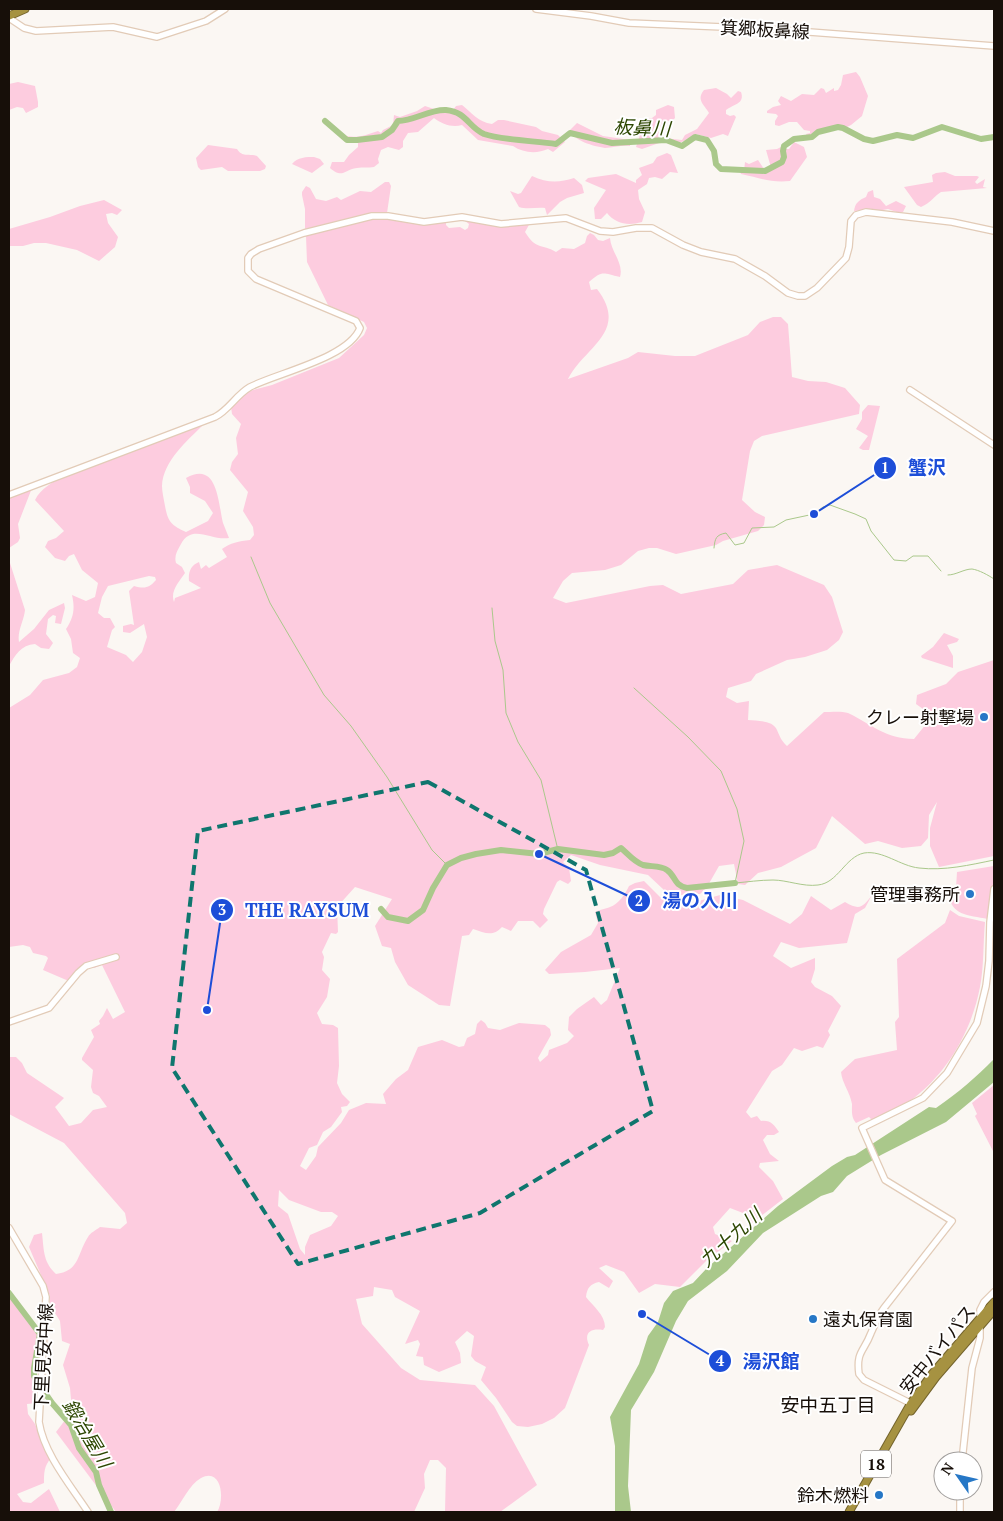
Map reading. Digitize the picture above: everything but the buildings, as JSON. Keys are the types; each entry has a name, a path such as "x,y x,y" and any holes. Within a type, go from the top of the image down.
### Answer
{"highway":[{"path":"9,17 24,9"},
{"name":"安中バイパス","path":"914,1404 932,1374 994,1302"},
{"name":"安中バイパス","path":"848,1512 905,1416 994,1310"}],"street":[{"path":"9,17 24,28 36,31 112,27 158,37 206,21 225,9"},
{"name":"箕郷板鼻線","path":"536,9 592,16 628,23 770,29 994,46"},
{"path":"9,496 214,417 224,411 248,388 328,356 352,338 360,328 356,321 256,279 248,271 248,258 254,251 304,233 372,216 388,216 424,222 462,217 501,224 566,218 600,231 613,232 636,228 652,228 683,245 701,252 735,259 765,276 788,293 805,296 817,288 846,258 851,221 856,215 866,212 952,222 994,231"},
{"path":"910,390 994,445"},
{"path":"914,1404 864,1380 859,1374 858,1357 871,1334 875,1321 952,1221 888,1182 882,1174 862,1131 863,1126 923,1098 947,1072 973,1031 977,1023 986,986 994,889"},
{"path":"9,1022 50,1008 78,972 86,966 116,956"},
{"name":"下里見安中線","path":"9,1228 46,1292 47,1306 39,1422 45,1443 88,1512"},
{"path":"963,1451 972,1368 980,1338 980,1310 984,1302 994,1292"}],"highlighted area":[{"path":"428,782 586,870 653,1111 480,1213 298,1264 172,1068 198,831"}],"shaded area":[{"path":"856,72 868,96 862,116 847,127 833,126 817,130 807,136 806,134 810,133 810,131 804,130 797,122 789,122 779,126 775,125 778,116 767,113 773,107 781,105 778,101 781,96 791,101 802,94 814,95 821,88 826,93 834,88 834,91 838,90 843,75"},
{"path":"18,82 35,86 38,107 26,113 23,108 17,107 9,110 9,84"},
{"path":"716,88 731,98 738,91 741,92 742,96 738,103 726,110 726,114 736,117 728,136 723,134 711,138 696,134 681,142 663,141 664,138 682,140 685,135 697,129 709,113 702,102 702,93 704,90"},
{"path":"462,105 476,117 487,123 492,124 498,120 504,120 536,127 542,131 558,135 565,142 553,152 548,149 530,152 513,146 478,140 462,125 447,125 434,118 418,132 408,133 403,141 403,147 399,150 388,147 381,150 378,159 379,163 374,167 357,168 343,173 338,173 330,168 332,162 344,162 358,147 358,142 348,141 342,134 355,137 378,131 381,133 393,125 394,115 400,117 425,106 434,109 438,113 451,113 456,106"},
{"path":"668,105 674,107 675,118 672,121 664,122 660,127 659,143 642,149 636,147 640,135 652,132 651,126 645,122 645,118 652,118 656,115 656,110"},
{"path":"577,123 603,136 630,140 630,146 605,148 584,142 575,137 570,130"},
{"path":"794,142 804,147 807,157 790,181 771,181 741,174 740,171 744,171 745,162 749,164 758,160 766,172 770,171 766,150 781,147 789,149"},
{"path":"208,145 237,149 244,154 257,156 266,166 265,169 260,171 228,171 222,167 201,170 198,167 196,158"},
{"path":"667,153 671,155 678,173 670,172 662,179 649,178 647,184 638,190 639,199 645,212 642,222 632,224 618,222 607,213 601,219 595,219 594,208 606,190 585,181 588,178 616,174 636,183 636,180 642,175 639,168 653,163 657,157"},
{"path":"305,157 320,159 324,164 312,173 292,164"},
{"path":"945,172 955,176 977,176 979,177 975,182 977,184 985,179 983,187 987,188 941,192 921,207 917,205 904,187 933,182 932,175"},
{"path":"532,176 553,182 574,178 582,185 584,193 560,202 547,215 545,208 519,207 510,191 518,194 521,193"},
{"path":"385,182 389,182 391,186 387,213 376,213 305,229 305,209 302,192 306,186 310,188 316,199 326,201 337,197 341,200 360,191 371,192"},
{"path":"873,190 874,197 880,199 886,206 896,201 906,206 903,212 899,213 888,209 854,211 858,202 866,197 868,192"},
{"path":"104,200 122,210 117,215 112,213 106,214 108,223 118,237 115,247 99,261 77,250 46,243 9,246 9,229"},
{"path":"385,218 446,221 446,225 449,228 460,227 465,230 469,224 465,221 465,218 507,226 530,223 525,232 529,238 536,244 556,252 562,248 574,249 585,243 590,233 598,240 603,241 610,238 619,262 620,277 600,274 589,282 591,290 597,289 606,304 609,317 607,328 568,379 628,358 638,352 695,356 748,335 760,322 773,317 781,317 788,324 792,377 808,381 826,382 845,388 860,405 859,414 762,436 754,441 750,451 742,500 755,512 765,517 764,525 758,531 723,541 716,545 676,554 657,548 649,548 638,551 621,565 605,570 572,573 563,581 553,598 566,603 663,585 681,594 733,584 748,570 777,565 824,585 832,597 843,632 839,640 827,650 787,660 756,674 751,681 728,688 726,697 737,703 749,701 748,720 772,724 787,746 824,712 848,713 887,734 914,739 935,713 923,709 916,704 917,695 946,684 958,672 994,660 994,856 939,867 930,846 930,828 937,802 929,815 928,838 921,846 902,848 878,841 865,844 832,816 816,848 781,867 758,873 745,885 738,884 734,864 719,866 707,887 700,894 681,895 664,890 648,875 600,865 571,855 563,862 569,868 571,881 568,884 560,880 557,882 544,909 543,914 548,920 540,928 533,921 518,921 511,931 502,927 492,933 473,929 469,935 462,936 450,1006 439,1005 408,985 395,962 391,948 382,946 375,926 392,899 355,887 337,907 338,932 336,934 331,933 322,952 324,957 322,970 330,979 327,997 317,1013 322,1024 333,1025 338,1028 339,1066 337,1083 342,1094 350,1102 347,1106 341,1107 342,1112 331,1127 323,1132 317,1145 309,1148 300,1166 306,1170 316,1156 318,1147 341,1123 349,1110 366,1103 386,1104 383,1094 396,1079 408,1070 418,1047 442,1040 459,1047 464,1046 467,1038 475,1034 477,1024 481,1020 488,1028 500,1030 519,1023 545,1025 550,1029 551,1035 538,1058 540,1062 548,1055 549,1050 567,1043 574,1036 568,1030 569,1017 594,997 601,1005 607,1000 620,968 549,974 545,970 561,952 591,935 598,923 595,912 616,904 629,886 635,883 644,881 660,897 688,904 720,895 743,900 790,924 802,914 811,896 831,910 845,902 858,907 861,906 872,895 865,908 855,914 847,943 799,948 781,942 773,956 791,968 815,958 815,969 811,982 815,987 832,996 841,1006 828,1031 830,1035 823,1048 817,1046 802,1051 794,1048 782,1065 772,1071 746,1112 751,1118 757,1116 761,1121 770,1122 779,1132 774,1135 767,1135 763,1140 770,1154 779,1161 760,1163 759,1167 773,1181 783,1199 752,1223 743,1213 730,1208 713,1227 715,1234 732,1241 706,1261 680,1287 655,1284 639,1293 624,1272 606,1265 599,1268 613,1281 609,1288 599,1282 591,1285 586,1297 601,1315 605,1327 603,1330 592,1330 588,1334 587,1341 589,1345 565,1408 554,1418 542,1424 528,1427 517,1426 512,1422 481,1380 486,1367 475,1361 471,1356 474,1336 467,1331 455,1342 460,1353 461,1363 439,1372 424,1365 423,1357 416,1356 420,1344 418,1340 405,1344 420,1311 395,1297 392,1290 374,1287 373,1296 356,1299 362,1324 401,1368 420,1380 475,1385 494,1406 537,1485 500,1512 445,1512 446,1468 438,1460 430,1460 424,1474 425,1488 414,1512 217,1512 221,1500 220,1486 213,1477 208,1476 201,1478 193,1485 174,1512 116,1512 56,1432 72,1411 70,1388 63,1365 70,1344 62,1341 60,1321 50,1305 50,1296 29,1247 34,1235 42,1233 45,1255 49,1265 56,1274 64,1272 70,1269 77,1261 84,1243 90,1234 100,1227 120,1229 127,1223 125,1213 64,1143 9,1114 9,1057 16,1057 22,1063 27,1073 64,1098 55,1107 69,1126 81,1123 93,1110 107,1107 99,1096 93,1093 91,1087 93,1070 82,1058 94,1037 91,1030 100,1024 99,1021 107,1008 113,1019 125,1012 102,965 94,968 87,967 75,982 71,982 43,970 48,958 46,956 33,953 30,947 23,945 9,947 9,708 30,695 43,680 69,673 77,667 80,658 73,653 71,639 66,629 73,612 72,595 86,601 95,597 98,583 82,570 74,554 65,561 55,558 45,547 48,541 56,538 64,531 35,500 44,489 63,476 203,425 171,460 163,477 162,486 167,516 174,525 186,532 208,521 213,513 205,501 190,493 190,487 186,478 197,474 205,475 215,486 223,523 229,538 196,534 185,538 177,551 175,560 185,573 174,590 174,602 175,598 201,588 189,581 189,575 194,565 199,562 201,569 206,565 209,568 227,557 222,549 228,545 250,540 254,535 253,527 243,511 248,492 230,470 232,462 238,454 236,438 241,424 232,414 231,407 244,394 272,385 339,358 364,335 367,328 364,322 328,305 307,262 306,236 362,220","holes":["149,576 155,577 156,580 151,585 144,588 134,586 129,591 134,625 123,626 123,632 130,633 144,624 147,637 142,652 133,662 126,655 107,647 112,630 115,627 110,618 104,618 98,613 102,597 108,586","279,1190 289,1200 321,1212 332,1212 338,1216 331,1226 310,1235 305,1247 305,1255 300,1249 288,1214 278,1206"]},
{"path":"868,405 880,406 869,450 863,450 859,448 868,436 856,429 862,419 862,412"},
{"path":"32,488 18,524 20,538 18,542 9,548 9,496"},
{"path":"9,548 10,563 25,610 19,642 34,629 49,610 64,603 65,608 61,624 55,623 56,616 53,615 48,619 46,634 53,643 49,649 41,648 35,644 26,646 16,654 9,666"},
{"path":"944,633 959,639 957,642 947,645 953,656 953,668 922,658 921,656 933,647"},
{"name":"管理事務所","path":"994,866 994,881 988,919 967,915 956,910 949,899 948,891 956,888 957,872"},
{"path":"950,910 959,916 985,922 980,987 970,1022 954,1054 931,1083 918,1095 892,1112 872,1120 869,1117 856,1123 852,1112 851,1100 841,1072 855,1059 897,1050 895,1022 899,1017 897,959 945,923"},
{"path":"994,1059 994,1082 946,1122 881,1155 847,1176 833,1192 821,1196 763,1233 727,1271 688,1301 676,1321 654,1372 631,1410 628,1486 631,1512 615,1512 615,1446 610,1417 639,1364 648,1336 658,1322 664,1303 673,1291 693,1283 707,1268 778,1206 832,1166 847,1157 855,1155 929,1107 936,1108 952,1097"},
{"path":"994,1085 994,1153 975,1116 977,1114 972,1103"},
{"path":"9,1296 38,1334 32,1368 33,1376 38,1385 37,1403 27,1404 28,1414 35,1424 43,1445 51,1458 45,1470 44,1483 17,1494 23,1502 31,1503 49,1489 60,1512 9,1512"}],"waterway":[{"name":"板鼻川","path":"325,121 347,140 382,137 392,130 398,121 440,110 453,111 459,114 474,128 484,134 500,138 556,144 570,133 612,143 666,140 682,146 695,137 707,140 714,151 716,164 721,169 765,171 782,162 784,146 794,139 812,137 818,132 838,127 873,141 897,135 913,138 942,127 981,139 994,137"},
{"path":"714,548 718,536 723,534 726,533 735,545 744,543 752,528 774,527 786,520 814,514 823,507 830,505 866,519 871,531 894,560 906,561 913,556 928,556 941,571"},
{"path":"251,557 270,603 324,695 351,726 387,777 432,850 447,865"},
{"path":"948,575 972,569 978,570 994,579"},
{"path":"492,608 495,641 503,670 506,713 518,742 541,780 558,850"},
{"path":"634,688 688,737 721,771 737,809 744,841 735,883 773,880 818,885 831,880 852,859 864,853 878,854 912,867 928,869 957,867 994,860"},
{"path":"381,909 388,917 408,921 423,910 433,888 447,865 461,858 501,850 539,854 558,849 604,855 613,853 621,848 640,864 661,867 667,870 682,887 735,883"},
{"name":"鍛冶屋川","path":"9,1293 40,1334 34,1376 52,1403 71,1425 79,1448 96,1472 99,1485 111,1512"}],"place":[{"name":"蟹沢","path":"814,514"},
{"name":"クレー射撃場","path":"984,717"},
{"name":"湯の入川","path":"539,854"},
{"name":"管理事務所","path":"970,894"},
{"name":"THE RAYSUM","path":"207,1010"},
{"name":"湯沢館","path":"642,1314"},
{"name":"遠丸保育園","path":"813,1319"},
{"name":"鈴木燃料","path":"879,1495"}],"district":[{"name":"安中五丁目","path":"828,1404"}],"water label":[{"name":"九十九川","path":"730,1237"}]}
